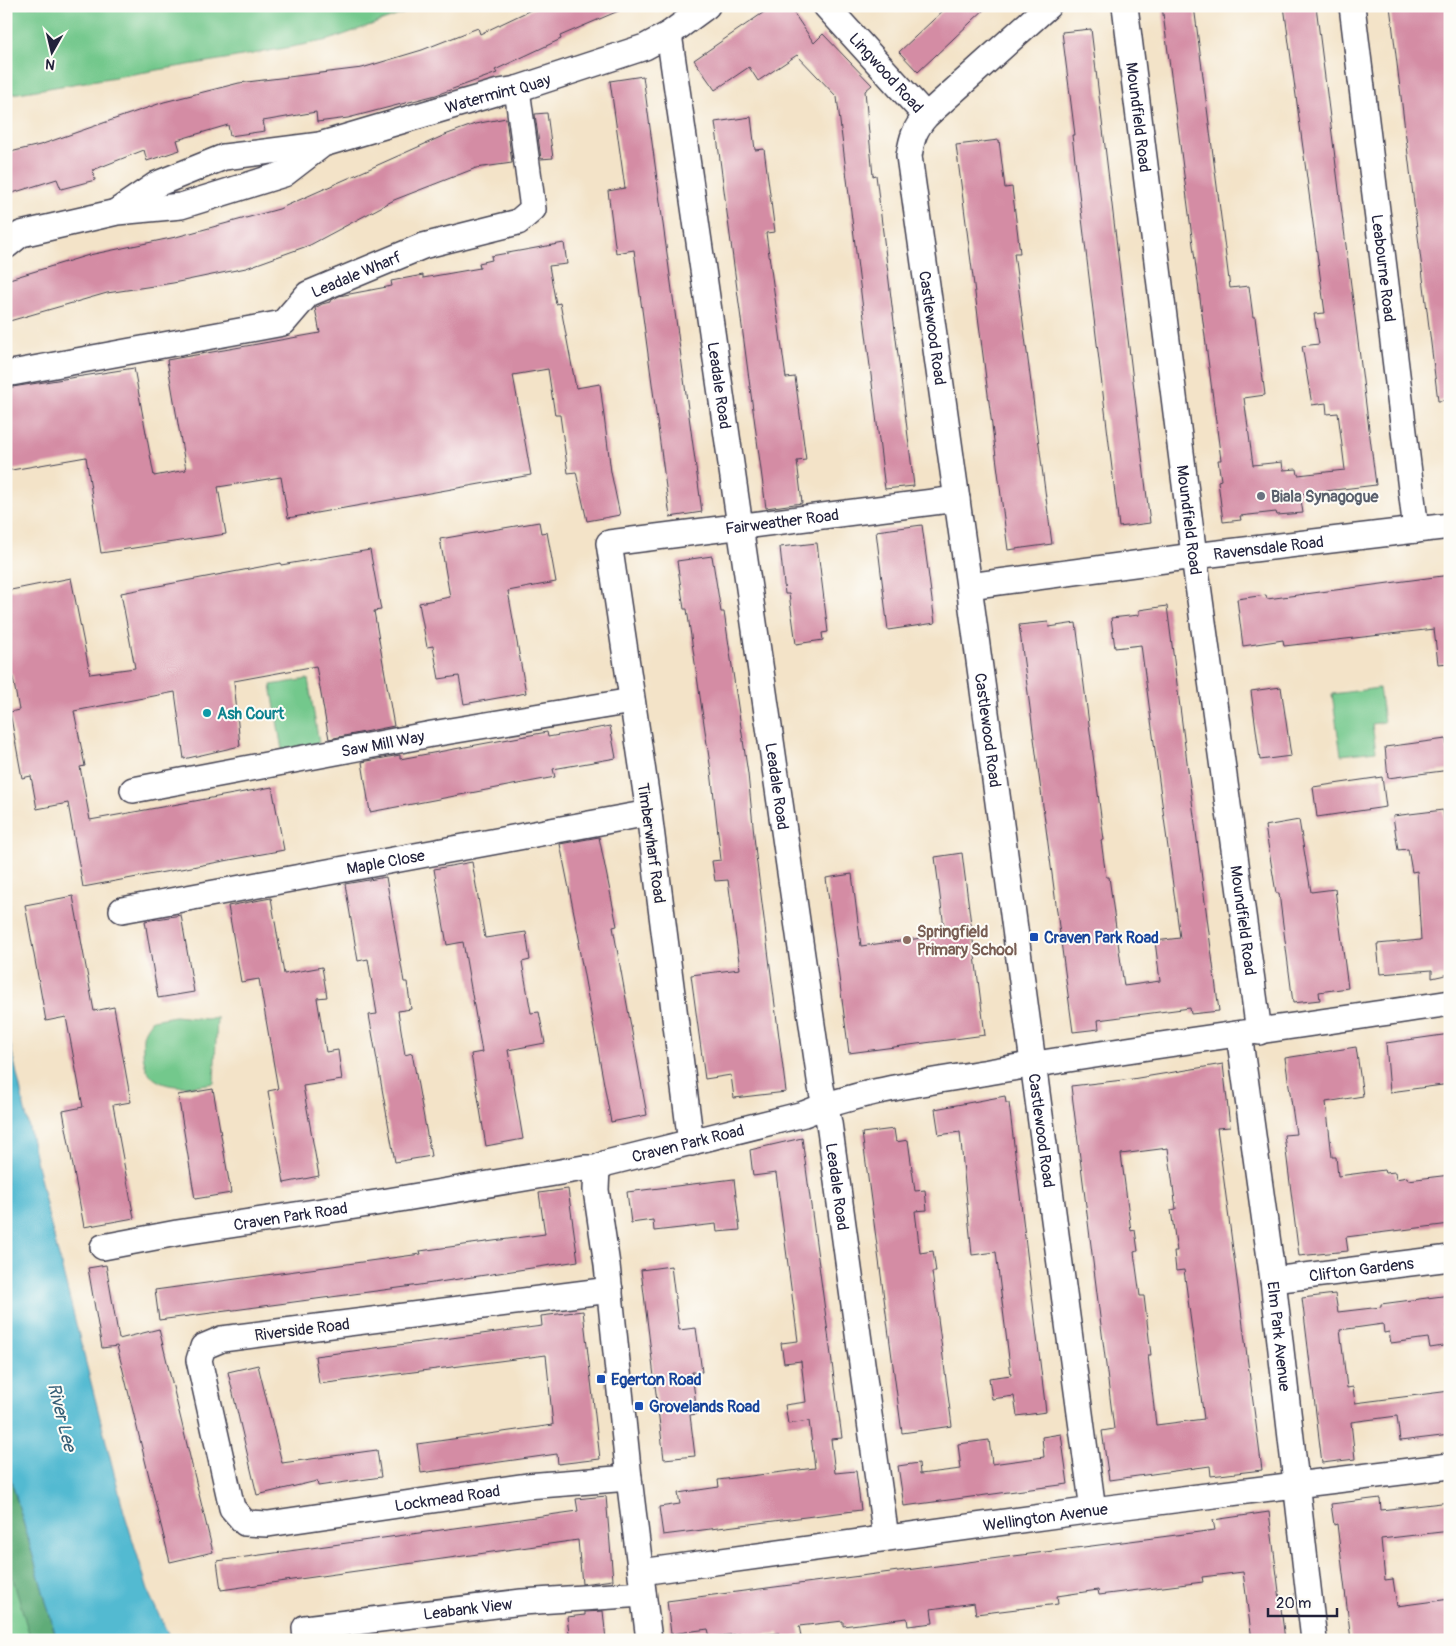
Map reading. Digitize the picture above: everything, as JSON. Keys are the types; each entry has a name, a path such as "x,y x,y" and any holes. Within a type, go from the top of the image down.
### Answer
{"street":[{"name":"Watermint Quay","path":"117,212 157,184 224,157 323,144 499,92 517,89 646,47 669,34 707,6"},
{"name":"Lingwood Road","path":"826,6 926,116"},
{"name":"Castlewood Road","path":"1048,6 926,116 913,134 909,156 1034,1064 1093,1510"},
{"name":"Moundfield Road","path":"1125,6 1194,556 1249,1033"},
{"name":"Leabourne Road","path":"1352,6 1416,530"},
{"name":"Leadale Road","path":"669,34 886,1538"},
{"name":"Leadale Wharf","path":"6,374 283,323 308,294 423,246 518,222 533,209 517,89"},
{"name":"Watermint Quay","path":"11,237 117,212 181,206 284,174 323,144"},
{"name":"Fairweather Road","path":"609,543 957,499"},
{"name":"Ravensdale Road","path":"969,586 1194,556 1450,526"},
{"name":"Timberwharf Road","path":"609,543 649,813 691,1143"},
{"name":"Saw Mill Way","path":"133,790 432,734 632,701"},
{"name":"Maple Close","path":"122,910 649,813"},
{"name":"Craven Park Road","path":"103,1247 177,1233 584,1168 597,1168 607,1163 804,1114 860,1094 1034,1064 1450,1004"},
{"name":"Elm Park Avenue","path":"1249,1033 1273,1280 1314,1640"},
{"path":"597,1168 596,1190 610,1290 629,1478 649,1640"},
{"name":"Clifton Gardens","path":"1273,1280 1450,1258"},
{"name":"Riverside Road","path":"268,1524 245,1523 232,1508 199,1360 203,1347 222,1339 610,1290"},
{"name":"Wellington Avenue","path":"642,1583 886,1538 1093,1510 1450,1466"},
{"name":"Lockmead Road","path":"268,1524 527,1486 629,1478"},
{"name":"Leabank View","path":"306,1640 305,1628 522,1602 642,1583"}],"green space":[{"path":"6,6 424,6 329,40 6,95"},
{"path":"308,679 319,743 282,750 271,685"},
{"path":"1379,688 1384,722 1372,724 1376,751 1341,755 1332,694"},
{"path":"175,1016 206,1019 217,1017 214,1083 191,1086 168,1085 151,1075 145,1066 143,1035 146,1029 152,1020"},
{"path":"6,1462 57,1640 6,1640"},
{"path":"6,1462 57,1640 31,1640 6,1555"}],"water":[{"name":"River Lee","path":"6,1025 49,1218 124,1512 150,1596 171,1640 57,1640 6,1462"}],"building":[{"path":"539,6 630,6 560,36 561,39 495,70 497,73 436,95 348,118 317,122 316,112 263,121 265,131 230,136 228,125 177,140 180,150 147,161 144,150 93,170 95,180 61,189 57,179 6,195 6,153 40,145 164,102 239,83 362,68 422,50 478,28 480,34"},
{"path":"773,6 789,6 814,43 823,34 872,85 865,91 873,176 876,175 914,486 885,489 837,97 797,55 758,81 749,67 715,90 694,60"},
{"path":"948,6 988,6 918,72 899,52"},
{"path":"1162,6 1194,6 1230,288 1249,286 1253,317 1255,317 1265,395 1244,398 1253,465 1282,462 1283,470 1297,469 1298,475 1345,470 1338,413 1327,414 1326,403 1312,405 1302,346 1319,344 1314,314 1325,313 1284,6 1316,6 1376,485 1300,494 1303,513 1277,515 1276,512 1240,516 1241,520 1223,522 1218,481 1221,480 1218,460 1221,460"},
{"path":"1390,6 1450,6 1450,400 1438,401"},
{"path":"1091,29 1150,523 1119,527 1072,135 1075,135 1062,32"},
{"path":"643,76 702,512 670,517 634,250 616,253 608,191 625,188 610,81"},
{"path":"547,113 553,158 541,159 535,114"},
{"path":"751,117 755,150 764,149 775,232 766,233 786,378 795,377 806,460 797,461 802,503 766,508 715,122"},
{"path":"506,118 512,163 476,168 394,200 310,245 246,268 173,283 107,293 6,322 6,280 89,255 176,237 279,209 445,135 475,124"},
{"path":"999,140 1005,188 1012,187 1020,253 1014,253 1052,544 1008,550 956,145"},
{"path":"564,243 567,264 549,266 556,304 560,303 576,388 600,384 611,472 620,515 587,521 576,472 568,473 560,415 555,415 548,369 513,375 531,475 288,518 281,477 218,487 226,534 101,553 86,457 6,471 6,388 134,368 154,476 186,470 167,360 320,333 315,308 339,296 392,286 391,281 423,275 423,278 480,268 479,263 492,260 491,256"},
{"path":"539,522 541,533 547,532 556,582 508,591 526,693 464,704 459,676 439,679 433,646 427,647 419,603 450,597 440,539"},
{"path":"922,525 935,623 888,630 876,531"},
{"path":"817,543 828,632 822,633 823,640 796,644 789,594 785,594 780,547"},
{"path":"370,550 381,610 374,611 394,726 329,739 316,666 234,681 240,746 184,759 175,692 74,711 85,766 80,767 90,820 272,787 284,850 83,887 68,803 37,809 31,776 22,778 10,712 19,710 12,673 6,674 6,591 71,578 90,674 135,668 121,593 281,563 281,565"},
{"path":"712,556 721,612 724,612 748,774 756,856 786,1092 734,1098 731,1075 705,1079 691,975 740,969 728,880 715,881 712,861 721,860 711,771 687,609 684,609 677,561"},
{"path":"1450,575 1450,663 1438,664 1434,629 1284,646 1283,640 1243,646 1237,599 1266,595 1267,599"},
{"path":"1167,606 1219,1011 1191,1014 1190,1008 1098,1020 1099,1029 1073,1032 1019,625 1048,622 1049,627 1076,623 1104,840 1101,840 1106,877 1109,877 1124,986 1160,981 1155,941 1180,938 1141,645 1115,648 1111,618 1139,615 1139,610"},
{"path":"1281,687 1291,756 1260,760 1251,691"},
{"path":"610,726 616,758 553,769 555,777 370,812 362,762 400,755 400,759 547,732 548,737"},
{"path":"1446,739 1450,770 1388,778 1385,747"},
{"path":"1382,777 1386,807 1317,817 1313,787"},
{"path":"1443,810 1450,861 1450,974 1432,978 1432,970 1380,974 1377,944 1421,940 1417,871 1412,872 1408,849 1398,850 1393,816"},
{"path":"1299,820 1311,892 1335,889 1348,988 1319,992 1320,1000 1293,1003 1279,893 1276,893 1265,826"},
{"path":"599,837 617,926 613,927 647,1115 611,1122 578,943 580,943 560,844"},
{"path":"962,853 985,1035 849,1053 826,878 852,874 861,946 945,935 935,857"},
{"path":"472,862 485,938 526,932 530,960 522,962 531,1013 539,1012 545,1043 508,1050 523,1139 486,1146 471,1054 482,1052 463,942 447,945 434,869"},
{"path":"386,877 404,982 407,982 411,1009 398,1011 405,1055 412,1053 431,1156 395,1162 369,1015 377,1014 368,959 358,961 345,884"},
{"path":"73,896 94,1011 114,1007 131,1102 113,1105 134,1218 84,1227 63,1111 83,1107 66,1017 46,1021 25,905"},
{"path":"271,898 284,974 322,967 327,997 317,998 326,1052 338,1050 342,1080 303,1086 319,1176 284,1183 268,1091 278,1089 259,979 241,982 228,906"},
{"path":"181,915 194,992 158,998 145,921"},
{"path":"1450,1034 1450,1084 1390,1092 1386,1043"},
{"path":"1356,1047 1363,1096 1326,1102 1332,1157 1336,1157 1338,1176 1384,1170 1385,1173 1395,1172 1396,1179 1407,1177 1408,1180 1450,1175 1450,1224 1346,1237 1348,1251 1299,1256 1284,1135 1296,1134 1285,1058"},
{"path":"1223,1064 1230,1127 1217,1128 1262,1470 1211,1476 1210,1466 1109,1480 1102,1431 1114,1429 1071,1086 1132,1079","holes":["1168,1148 1176,1209 1171,1210 1177,1251 1174,1251 1176,1271 1184,1270 1204,1419 1156,1425 1148,1355 1151,1355 1144,1296 1140,1296 1134,1252 1138,1251 1135,1230 1131,1231 1121,1154"]},
{"path":"213,1089 231,1193 195,1199 178,1095"},
{"path":"1005,1096 1006,1103 1009,1103 1046,1412 1017,1416 1014,1396 992,1399 989,1378 1011,1375 996,1252 972,1255 960,1132 939,1135 935,1109"},
{"path":"894,1129 896,1142 908,1140 915,1191 925,1190 927,1210 915,1211 920,1253 933,1251 936,1272 932,1272 952,1426 902,1433 862,1133"},
{"path":"802,1138 842,1438 831,1439 835,1473 856,1471 861,1510 663,1535 659,1507 680,1504 678,1493 719,1487 718,1480 815,1468 809,1421 788,1424 785,1405 806,1402 801,1361 784,1363 781,1343 798,1341 776,1173 753,1176 750,1150"},
{"path":"734,1179 740,1230 717,1232 716,1224 654,1231 653,1220 631,1223 627,1192"},
{"path":"568,1189 578,1261 406,1287 159,1320 155,1290 421,1254 420,1251 545,1234 539,1193"},
{"path":"106,1265 119,1339 159,1329 213,1552 170,1562 117,1346 102,1348 88,1268"},
{"path":"671,1266 679,1330 696,1328 702,1372 692,1372 697,1414 690,1415 695,1456 664,1459 641,1270"},
{"path":"1335,1294 1338,1312 1381,1307 1381,1304 1450,1295 1450,1324 1447,1325 1450,1345 1430,1348 1428,1338 1391,1343 1389,1332 1384,1333 1383,1324 1340,1330 1347,1388 1353,1387 1355,1403 1450,1391 1450,1435 1400,1441 1397,1416 1351,1422 1355,1459 1322,1463 1302,1298"},
{"path":"583,1311 600,1459 558,1464 557,1454 421,1473 417,1444 553,1425 546,1355 319,1384 315,1356 542,1326 541,1316"},
{"path":"258,1365 282,1463 377,1450 381,1477 318,1486 317,1481 257,1495 228,1372"},
{"path":"1061,1434 1068,1484 904,1506 898,1466 919,1463 920,1474 961,1469 958,1444 989,1440 992,1464 1044,1457 1042,1437"},
{"path":"606,1496 613,1580 582,1584 578,1540 221,1590 217,1561 578,1511 576,1499"},
{"path":"1380,1498 1381,1510 1450,1502 1450,1531 1381,1539 1385,1580 1393,1579 1397,1606 1450,1599 1450,1640 1351,1640 1337,1524 1334,1525 1331,1504"},
{"path":"1269,1512 1285,1640 1252,1640 1243,1572 1202,1577 1203,1582 1099,1595 1098,1590 1057,1596 1058,1604 976,1614 974,1603 931,1609 933,1623 908,1626 907,1618 843,1626 843,1621 799,1626 801,1636 780,1639 779,1633 749,1636 748,1633 710,1637 708,1629 671,1634 667,1601 1215,1530 1213,1520"},
{"path":"603,1611 606,1640 570,1640 567,1617 585,1615 585,1612"}],"place":[{"name":"Biala Synagogue","path":"1261,496"},
{"name":"Ash Court","path":"207,713"},
{"name":"Craven Park Road","path":"1034,937"},
{"name":"Springfield Primary School","path":"907,940"},
{"name":"Egerton Road","path":"601,1379"},
{"name":"Grovelands Road","path":"639,1406"}]}
